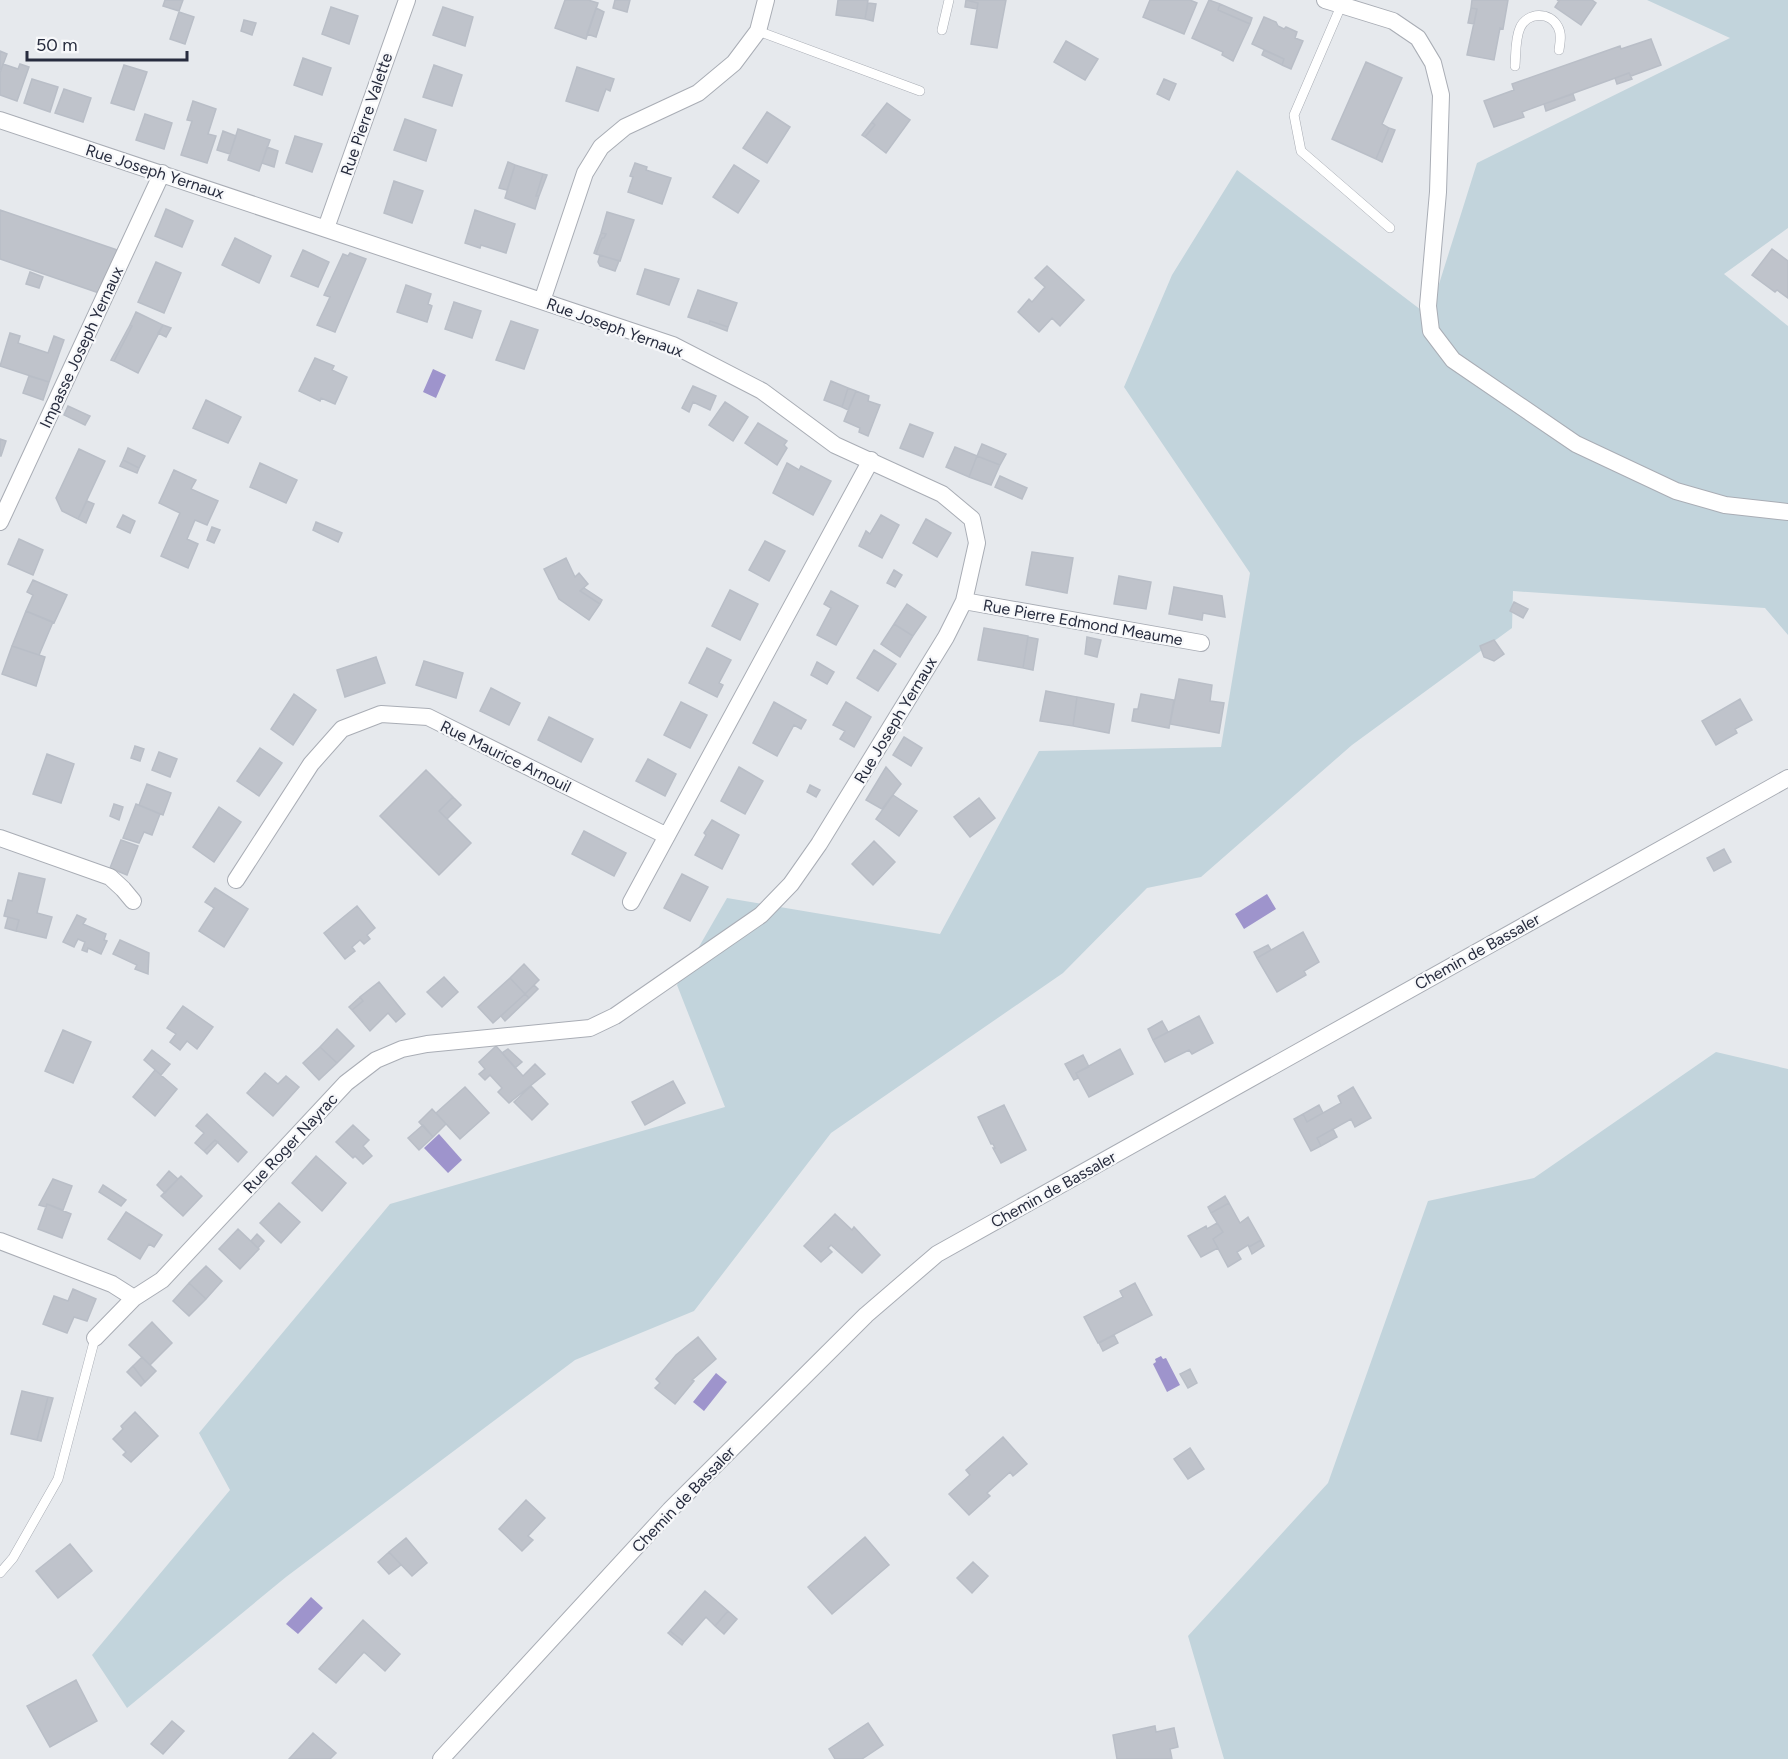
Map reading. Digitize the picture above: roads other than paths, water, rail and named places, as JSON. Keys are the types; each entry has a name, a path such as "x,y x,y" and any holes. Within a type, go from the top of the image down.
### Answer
{"street":[{"name":"Rue Pierre Valette","path":"326,228 406,0"},
{"path":"542,301 585,173 601,147 625,127 698,93 734,63 758,31 766,0"},
{"path":"1333,3 1393,21 1418,38 1433,63 1441,95 1438,192 1428,306 1431,331 1453,360 1576,444 1676,491 1725,505 1788,512"},
{"name":"Rue Joseph Yernaux","path":"0,120 674,345 762,391 835,445 942,494 972,519 978,543 964,602 946,637 819,844 791,884 761,915 615,1016 590,1028 474,1040"},
{"name":"Impasse Joseph Yernaux","path":"0,522 162,173"},
{"path":"631,902 871,460"},
{"name":"Rue Pierre Edmond Meaume","path":"964,602 1201,643"},
{"name":"Rue Maurice Arnouil","path":"236,879 311,764 342,729 381,714 428,717 667,836"},
{"name":"Chemin de Bassaler","path":"441,1759 670,1510 866,1316 937,1254 1788,778"},
{"path":"0,838 110,877 133,902"},
{"name":"Rue Roger Nayrac","path":"95,1338 134,1298 162,1280 346,1083 376,1060 402,1049 427,1044 474,1040"},
{"path":"0,1241 112,1284 134,1298"}],"lane":[{"path":"942,30 949,0"},
{"path":"1333,3 1294,115 1301,151 1390,228"},
{"path":"1515,66 1520,27 1527,18 1537,15 1548,16 1558,27 1561,39 1559,50"},
{"path":"758,31 920,91"},
{"name":"Rue Roger Nayrac","path":"0,1573 13,1558 58,1479 95,1338"}]}
